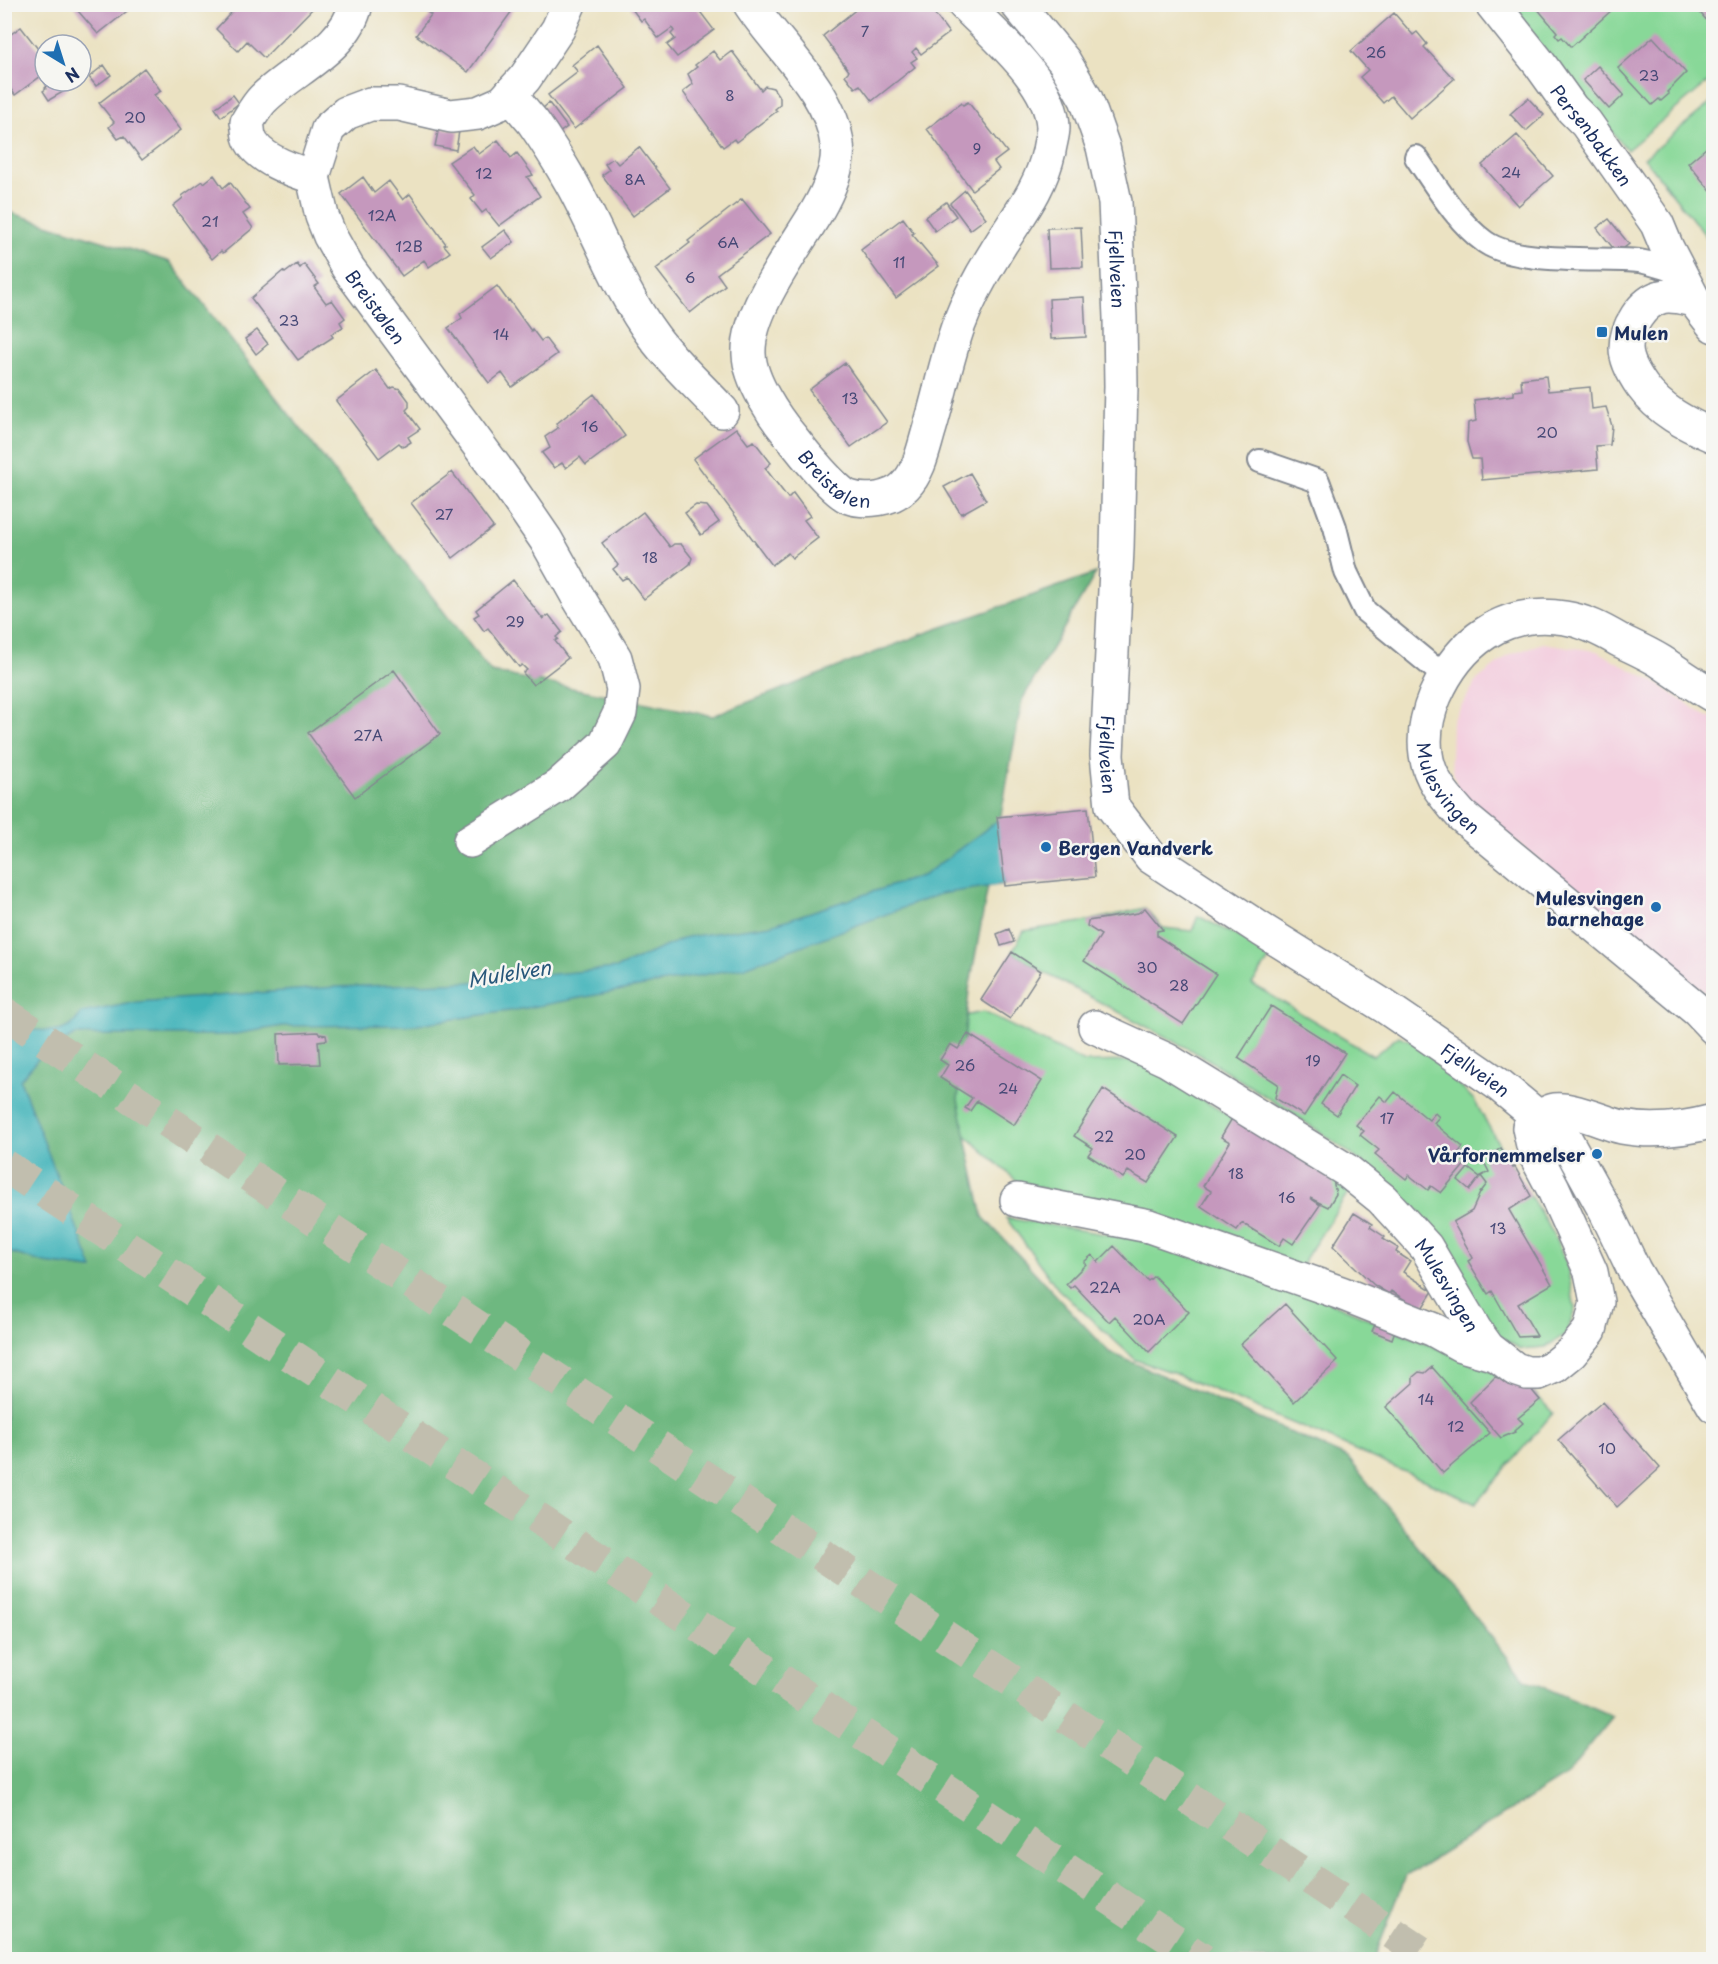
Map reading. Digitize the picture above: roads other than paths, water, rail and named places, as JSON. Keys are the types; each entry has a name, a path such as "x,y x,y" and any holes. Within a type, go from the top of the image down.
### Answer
{"street":[{"path":"356,4 354,13 335,40 263,100 247,122 249,138 270,160 313,177 328,129 346,113 369,104 399,104 451,116 478,113 503,102 525,78 558,29 569,4"},
{"name":"Breistølen","path":"750,4 820,97 828,110 838,145 835,167 825,196 772,285 754,323 749,354 756,381 781,425 813,465 848,497 884,499 904,488 915,471 959,323 994,255 1033,196 1046,163 1053,129 1050,110 1038,86 1016,58 964,4"},
{"name":"Fjellveien","path":"1017,4 1064,61 1086,99 1103,147 1115,202 1121,396 1107,755 1112,806 1151,856 1384,1006 1498,1084 1566,1140 1607,1214 1634,1270 1713,1406"},
{"name":"Persenbakken","path":"1492,4 1539,63 1572,110 1586,123 1657,224 1686,286 1713,326"},
{"path":"511,93 519,108 544,138 572,185 614,271 653,336 680,369 722,411"},
{"name":"Breistølen","path":"313,177 322,216 348,268 546,540 615,658 623,688 620,713 605,744 558,786 470,841"},
{"path":"1686,286 1673,297 1661,297 1646,305 1630,330 1626,348 1630,365 1642,386 1661,407 1687,424 1713,435"},
{"name":"Mulesvingen","path":"1713,696 1659,661 1594,626 1566,618 1526,618 1497,627 1474,642 1451,665 1428,713 1424,736 1430,770 1438,788 1462,816 1697,1010 1713,1028"},
{"name":"Mulesvingen","path":"1095,1027 1167,1060 1346,1170 1382,1199 1426,1247 1475,1330 1496,1354 1515,1369 1527,1373 1539,1373 1555,1366 1570,1353 1590,1330 1597,1302 1591,1272 1535,1154 1529,1128 1540,1118"},
{"path":"1540,1118 1555,1110 1623,1127 1654,1131 1713,1121"},
{"name":"Mulesvingen","path":"1017,1200 1149,1226 1341,1293 1415,1322 1461,1345 1496,1354"}],"lane":[{"path":"1416,157 1459,215 1476,235 1488,244 1501,250 1535,256 1640,261 1686,286"},
{"path":"1260,461 1318,481 1335,527 1346,572 1365,611 1444,676"}],"water":[{"path":"1000,819 1005,884 940,894 745,967 516,1010 412,1025 283,1026 229,1035 75,1035 44,1052 20,1080 93,1269 45,1263 5,1251 4,1029 59,1031 71,1026 82,1013 137,1002 336,987 470,982 617,968 687,937 771,925 924,875"}],"tunnel":[{"path":"4,1013 1433,1960"},
{"path":"4,1165 1203,1960"}],"place":[{"name":"Mulen","path":"1602,332"},
{"name":"Bergen Vandverk","path":"1046,847"},
{"name":"Mulesvingen barnehage","path":"1656,907"},
{"name":"Vårfornemmelser","path":"1597,1154"}],"water label":[{"name":"Mulelven","path":"509,973"}]}
